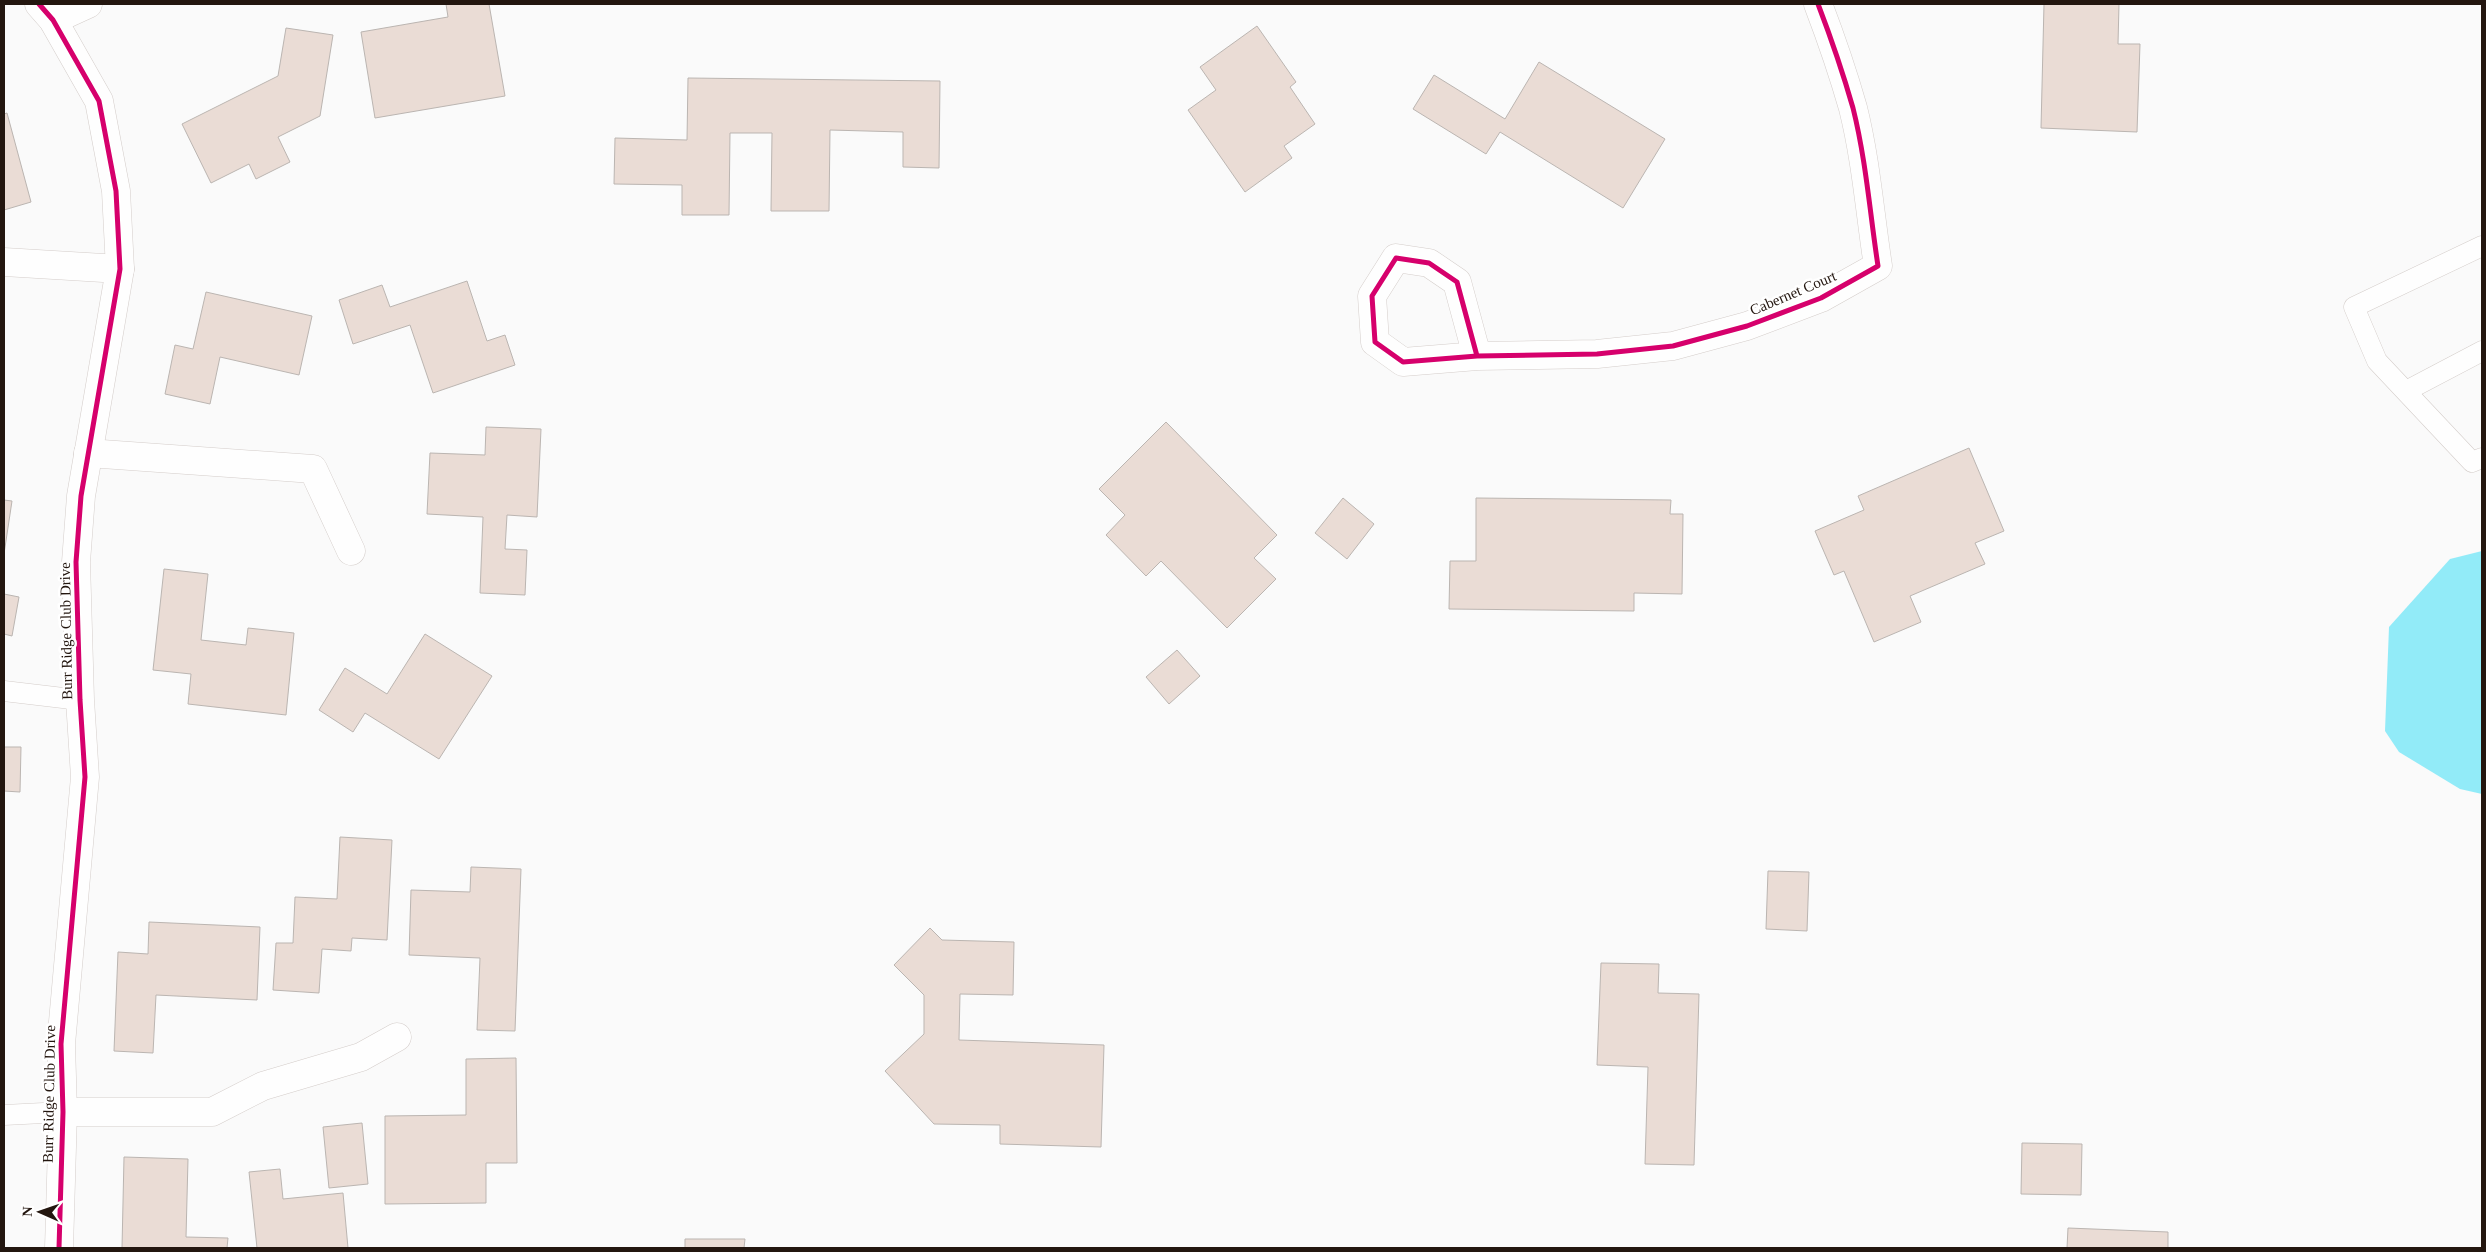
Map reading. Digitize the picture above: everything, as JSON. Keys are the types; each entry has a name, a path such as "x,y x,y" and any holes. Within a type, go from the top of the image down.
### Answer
{"street":[{"path":"46,12 88,4"},
{"name":"Cabernet Court","path":"1477,356 1597,354 1673,346 1747,326 1821,298 1878,266 1863,161 1853,109 1838,56 1818,4"},
{"name":"Burr Ridge Club Drive","path":"46,12 99,101 116,190 120,269 80,496 76,562 84,777 61,1044 63,1112 58,1248"},
{"path":"4,262 120,269"},
{"path":"88,453 313,469 351,551"},
{"path":"63,1112 212,1112 262,1086 361,1057 397,1037"}],"lane":[{"path":"2482,246 2354,307 2377,361 2472,462 2482,458"},
{"path":"2406,391 2482,351"},
{"path":"4,691 80,700"},
{"path":"4,1115 63,1112"}],"water":[{"path":"2482,551 2482,794 2460,789 2399,752 2385,731 2389,627 2450,559"}],"building":[{"path":"446,4 489,4 505,96 375,118 361,32 448,17"},
{"path":"2044,4 2119,4 2118,44 2140,44 2137,132 2041,128"},
{"path":"1257,26 1296,82 1290,87 1315,124 1284,146 1292,158 1245,192 1188,110 1216,90 1200,67"},
{"path":"286,28 333,35 320,116 278,137 290,162 256,179 249,164 211,183 182,124 278,76"},
{"path":"1539,62 1665,139 1623,208 1500,132 1486,154 1413,109 1434,75 1505,119"},
{"path":"688,78 940,81 939,168 903,167 903,132 830,130 829,211 771,211 772,133 730,133 729,215 682,215 682,185 614,184 615,138 687,140"},
{"path":"7,113 31,202 4,210 4,114"},
{"path":"467,281 487,341 505,335 515,365 433,393 410,325 353,344 339,300 382,285 390,307"},
{"path":"206,292 312,316 299,375 220,357 210,404 165,394 175,345 193,349"},
{"path":"1166,422 1277,535 1254,558 1276,579 1227,628 1161,561 1146,576 1106,535 1125,515 1099,489"},
{"path":"486,427 541,429 537,517 507,515 505,549 527,550 525,595 480,593 483,517 427,514 430,453 485,455"},
{"path":"1969,448 2004,531 1975,543 1985,564 1910,596 1921,622 1874,642 1844,571 1834,575 1815,531 1864,510 1858,496"},
{"path":"1343,498 1374,524 1347,559 1315,533"},
{"path":"1476,498 1671,500 1670,514 1683,514 1682,594 1634,593 1634,611 1449,609 1450,561 1476,561"},
{"path":"4,500 12,501 4,554"},
{"path":"164,569 208,574 201,640 246,645 248,628 294,633 286,715 188,704 191,674 153,670"},
{"path":"4,594 19,597 12,636 4,634"},
{"path":"425,634 492,676 439,759 365,713 353,732 319,710 345,668 387,694"},
{"path":"1177,650 1200,676 1169,704 1146,677"},
{"path":"4,747 21,747 20,792 4,791"},
{"path":"340,837 392,840 387,940 352,938 351,951 322,949 319,993 273,990 276,943 293,943 295,897 337,899"},
{"path":"471,867 521,869 515,1031 477,1030 480,958 409,955 411,890 470,892"},
{"path":"1768,871 1809,872 1807,931 1766,929"},
{"path":"149,922 260,927 257,1000 156,995 153,1053 114,1051 118,952 148,954"},
{"path":"930,928 942,940 1014,942 1013,995 960,994 959,1040 1104,1045 1101,1147 1000,1144 1000,1125 934,1124 885,1071 924,1034 924,995 894,965"},
{"path":"1601,963 1659,964 1658,993 1699,994 1694,1165 1645,1164 1648,1067 1597,1065"},
{"path":"516,1058 517,1163 486,1163 486,1203 385,1204 385,1116 466,1115 466,1059"},
{"path":"362,1123 368,1184 329,1188 323,1127"},
{"path":"2022,1143 2082,1144 2081,1195 2021,1194"},
{"path":"124,1157 188,1159 186,1237 228,1238 227,1248 122,1248"},
{"path":"280,1169 283,1199 343,1193 348,1248 257,1248 249,1172"},
{"path":"2068,1228 2168,1232 2168,1248 2067,1248"},
{"path":"685,1239 745,1239 744,1248 685,1248"}],"cycle path":[{"path":"39,4 53,20 99,101 116,191 120,269 81,496 76,562 80,700 85,777 61,1044 63,1112 59,1248"},
{"path":"1477,356 1457,282 1429,263 1396,258 1372,296 1375,342 1403,362 1477,356 1597,354 1673,346 1747,326 1821,298 1878,266 1865,167 1853,108 1818,4"}]}
